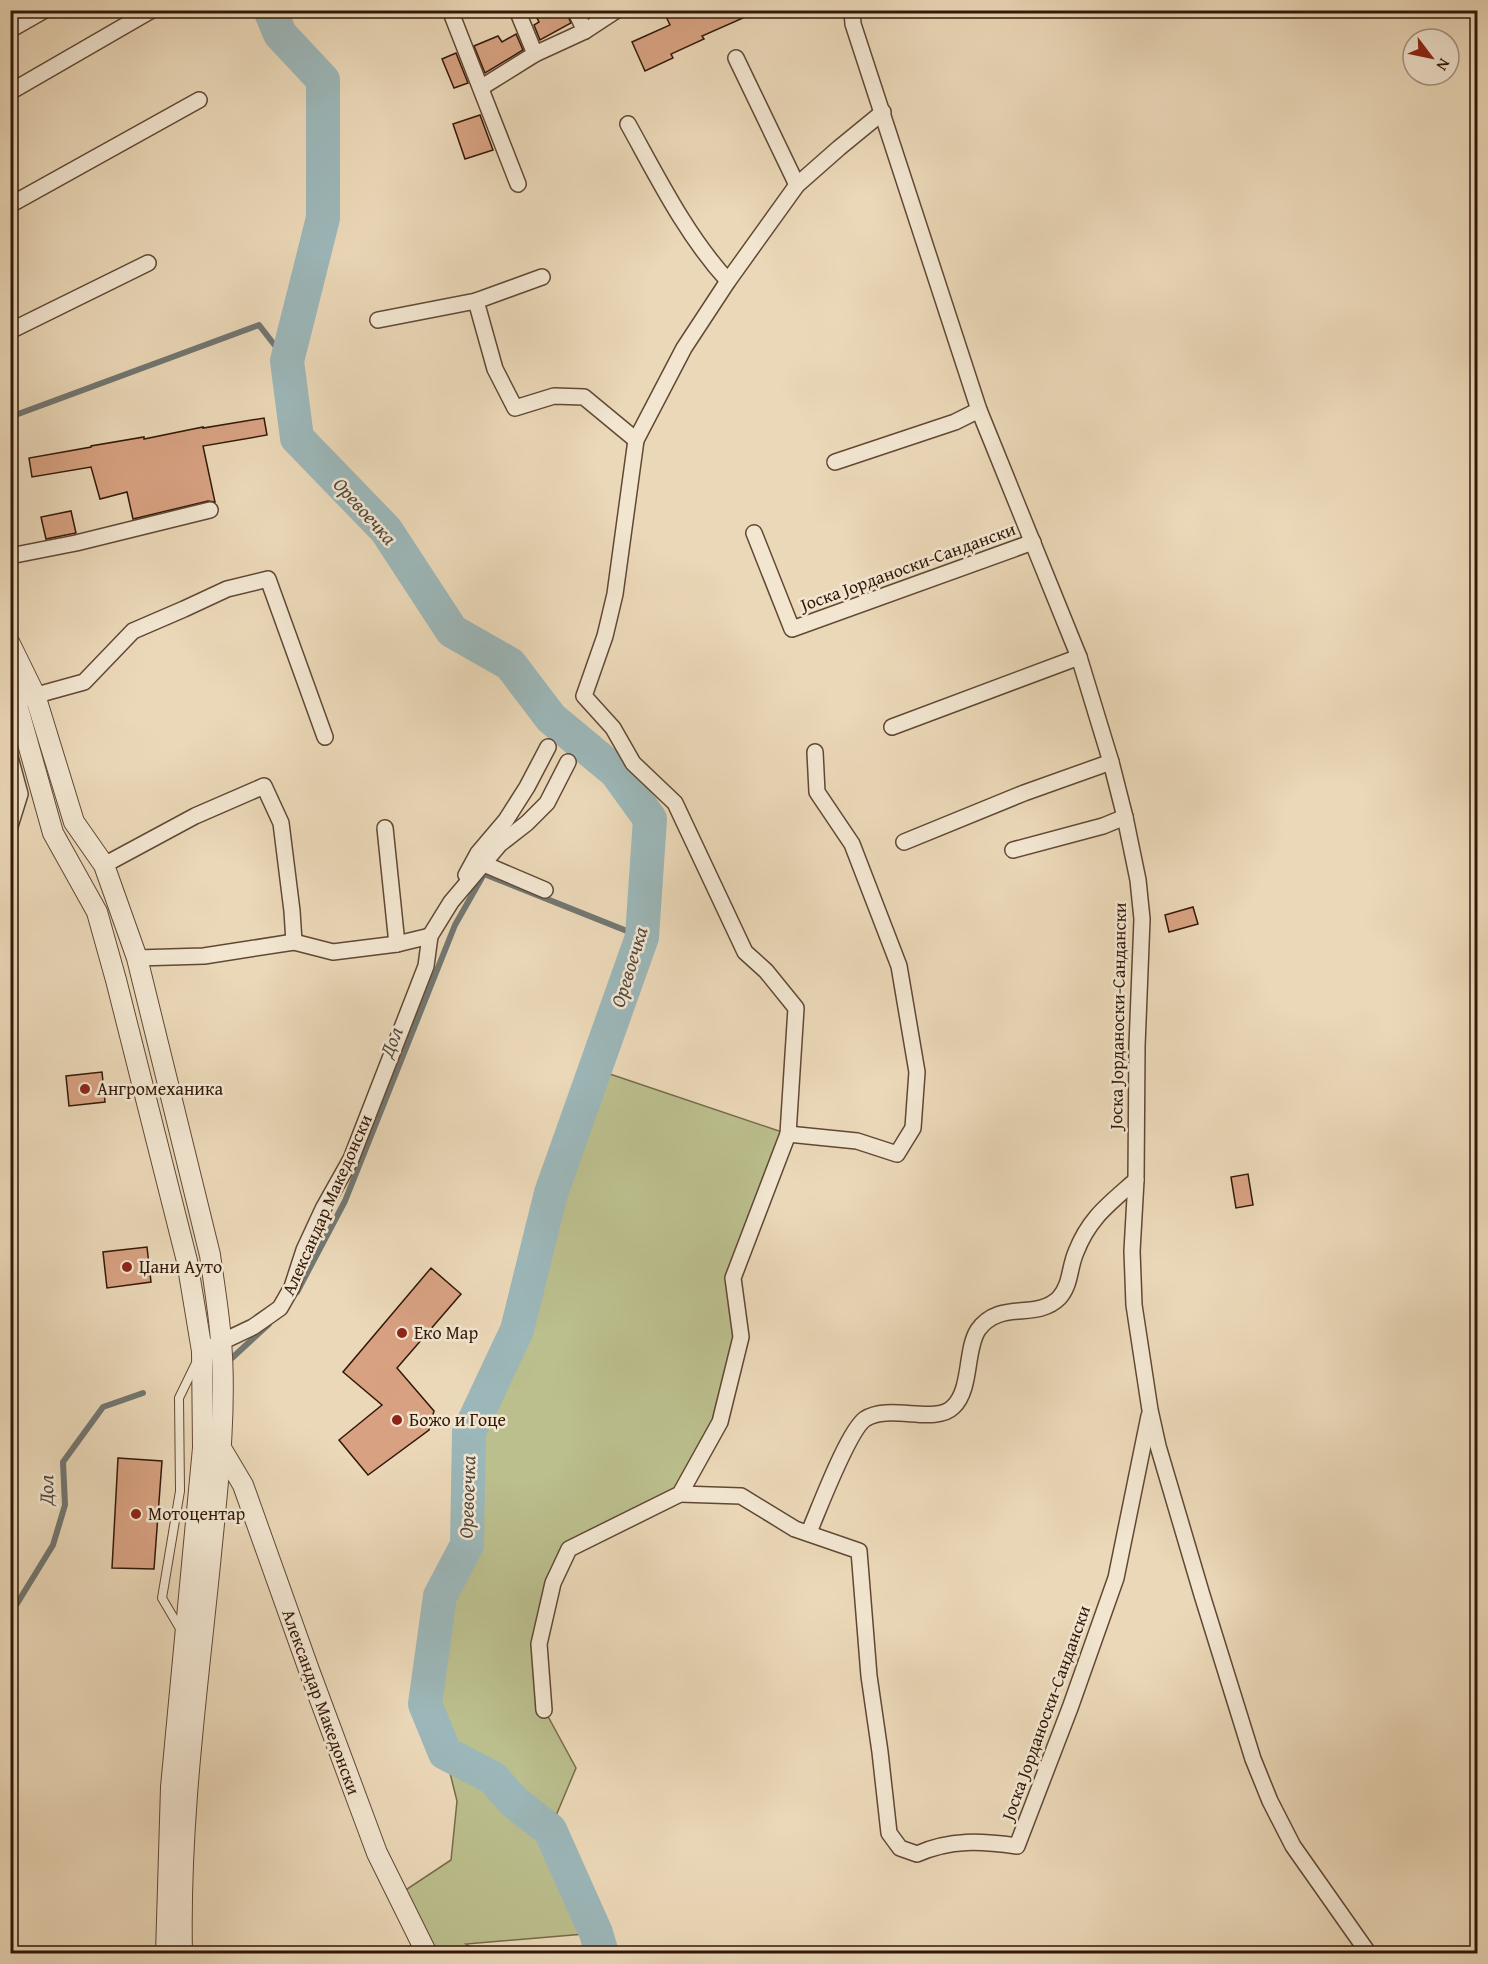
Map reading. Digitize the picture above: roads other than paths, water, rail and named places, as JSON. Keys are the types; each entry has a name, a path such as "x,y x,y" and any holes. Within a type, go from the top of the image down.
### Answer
{"street":[{"path":"10,30 45,10"},
{"path":"10,92 152,10"},
{"path":"450,10 519,184"},
{"path":"516,10 535,54"},
{"path":"574,10 585,31"},
{"path":"482,87 535,54 585,31 617,10"},
{"name":"Јоска Јорданоски-Сандански","path":"852,10 853,24 979,410 1079,657 1125,817 1138,880 1142,919 1137,1046 1136,1180 1132,1251 1134,1305 1150,1410 1158,1446 1252,1759 1293,1846 1369,1953"},
{"path":"736,58 797,185"},
{"path":"10,205 199,100"},
{"path":"680,1494 720,1422 741,1337 733,1278 788,1134 796,1008 766,971 745,952 675,803 633,763 613,728 584,696 605,636 615,594 636,440 684,348 728,281 797,185 883,112"},
{"path":"628,124 677,212 708,260 728,281"},
{"path":"10,331 148,263"},
{"path":"378,320 476,301 542,277"},
{"path":"476,301 495,369 515,408 554,396 584,397 636,440"},
{"path":"835,462 955,422 979,410"},
{"path":"10,556 76,543 210,510"},
{"name":"Јоска Јорданоски-Сандански","path":"754,533 792,629 1033,542"},
{"path":"16,701 84,682 133,631 226,589 268,579 326,737"},
{"path":"10,645 35,695 74,822 104,865 137,958 210,1256 221,1342 181,1899 182,1953"},
{"path":"10,645 16,701 53,833 97,912 113,969 187,1261 202,1351 212,1448 184,1636 171,1787 166,1953"},
{"path":"892,727 1079,657"},
{"name":"Александар Македонски","path":"202,1351 253,1327 280,1308 292,1287 313,1229 351,1159 426,966 430,936 478,853 506,820 527,787 548,747"},
{"path":"788,1134 857,1141 897,1154 913,1128 917,1072 899,966 852,844 817,792 815,752"},
{"path":"10,757 20,794 10,826"},
{"name":"Александар Македонски","path":"451,902 500,844 527,823 547,803 568,762"},
{"path":"904,842 1024,793 1111,762"},
{"path":"104,865 195,816 264,786 281,823 294,942"},
{"path":"1013,850 1103,826 1125,817"},
{"path":"385,828 397,944"},
{"path":"484,864 545,890"},
{"path":"137,958 204,956 294,942 333,952 397,944 430,936"},
{"path":"809,1532 851,1435 866,1418 892,1412 936,1414 952,1409 962,1396 976,1333 987,1319 1006,1312 1048,1307 1060,1297 1069,1283 1075,1253 1093,1219 1136,1180"},
{"name":"Јоска Јорданоски-Сандански","path":"544,1710 538,1644 553,1583 569,1549 680,1494 741,1496 795,1528 859,1551 869,1676 889,1833 900,1848 917,1854 937,1845 957,1843 989,1842 1017,1846 1070,1708 1116,1578 1150,1410"},
{"name":"Александар Македонски","path":"212,1448 243,1485 377,1853 427,1953"}],"lane":[{"path":"184,1636 162,1598 180,1491 179,1398 202,1351"}],"waterway":[{"name":"Оревоечка","path":"270,10 280,34 323,80 323,218 287,361 297,438 386,530 452,631 510,664 551,718 616,772 650,819 642,937 551,1193 517,1330 469,1432 467,1545 440,1596 425,1704 445,1753 493,1778 514,1802 550,1830 596,1933 602,1954"},
{"path":"10,417 259,325 287,361"},
{"name":"Дол","path":"297,1292 345,1201 455,925 484,874 642,937"},
{"name":"Дол","path":"232,1358 269,1324"},
{"name":"Дол","path":"10,1615 53,1545 65,1505 63,1462 103,1407 143,1393"}],"place":[{"name":"Ангромеханика","path":"85,1089"},
{"name":"Џани Ауто","path":"127,1267"},
{"name":"Еко Мар","path":"402,1333"},
{"name":"Божо и Гоце","path":"397,1420"},
{"name":"Мотоцентар","path":"136,1514"}]}
